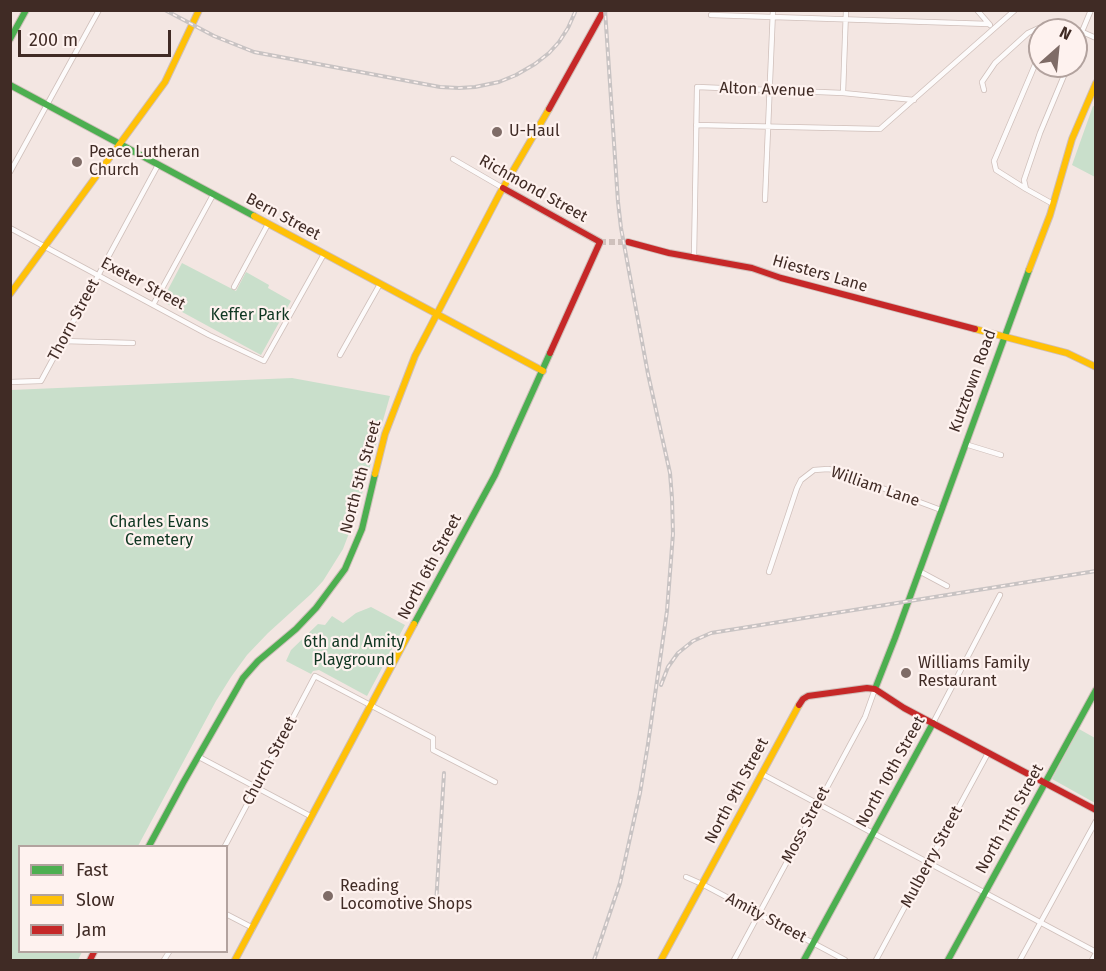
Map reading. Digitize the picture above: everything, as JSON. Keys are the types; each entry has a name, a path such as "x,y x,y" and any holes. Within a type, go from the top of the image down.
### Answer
{"street":[{"path":"10,39 26,10"},
{"path":"10,172 99,10"},
{"path":"10,294 171,73 200,10"},
{"name":"North 5th Street","path":"150,845 243,678 258,661 296,629 316,608 345,569 362,529 378,460 393,410 415,356 503,188 604,10"},
{"path":"765,200 773,10"},
{"path":"843,93 846,10"},
{"path":"977,10 991,27"},
{"path":"694,258 696,125 880,129 991,27 1015,10"},
{"path":"711,15 991,27"},
{"path":"984,90 982,82 995,63 1028,33"},
{"path":"1029,78 994,161 996,170 1053,204"},
{"path":"1026,189 1024,180 1040,133 1063,78"},
{"name":"Kutztown Road","path":"875,688 1050,215 1072,139 1095,83"},
{"name":"Bern Street","path":"10,85 543,371"},
{"name":"Alton Avenue","path":"696,125 697,87 843,93 914,100"},
{"name":"Richmond Street","path":"453,159 600,243"},
{"name":"Thorn Street","path":"10,382 41,381 158,165"},
{"path":"153,305 213,195"},
{"path":"234,287 268,224"},
{"name":"Exeter Street","path":"10,228 208,335 264,361 324,254"},
{"name":"Hiesters Lane","path":"628,242 694,258 752,268 788,280 1071,354 1095,367"},
{"name":"North 6th Street","path":"235,960 494,478 600,243"},
{"path":"340,355 380,284"},
{"path":"63,340 133,343"},
{"path":"965,444 1001,455"},
{"name":"William Lane","path":"769,572 796,488 801,480 814,470 834,470 941,510"},
{"path":"919,571 947,586"},
{"name":"North 10th Street","path":"804,960 1000,595"},
{"name":"Church Street","path":"226,845 315,676 371,705"},
{"name":"North 9th Street","path":"661,960 805,698 867,687 875,688"},
{"path":"875,688 904,708 1095,810"},
{"name":"Moss Street","path":"734,960 865,717 875,688"},
{"name":"North 11th Street","path":"948,960 1095,690"},
{"path":"371,705 433,738 433,750 495,782"},
{"name":"Mulberry Street","path":"876,960 988,753"},
{"path":"199,757 312,817"},
{"path":"762,774 1095,953 1092,960"},
{"path":"1020,960 1095,821"},
{"name":"Amity Street","path":"686,877 845,960"},
{"path":"228,915 253,928"}],"green space":[{"path":"1093,106 1096,107 1095,177 1072,165"},
{"name":"Keffer Park","path":"182,263 236,291 246,272 291,301 261,355 162,301"},
{"name":"Charles Evans Cemetery","path":"292,378 390,396 356,515 343,549 323,581 268,633 247,655 231,677 139,845 18,845 18,953 82,953 78,960 11,960 11,390"},
{"name":"6th and Amity Playground","path":"371,607 405,625 367,696 319,670 311,674 286,661 291,650 318,624 325,625 332,616 343,623 356,613"},
{"path":"1079,729 1095,738 1095,803 1052,779"}],"tunnel":[{"path":"600,242 628,242"}],"railway":[{"path":"165,10 214,36 254,52 440,87 459,88 499,82 535,64 559,42 576,10"},
{"path":"594,960 620,883 640,793 667,611 673,534 670,473 648,374 621,228 605,10"},
{"path":"661,685 668,667 678,653 693,641 711,633 1096,571"},
{"path":"436,904 444,773"}],"traffic: fast":[{"path":"10,39 26,10"},
{"path":"10,85 254,216"},
{"path":"875,689 1029,270"},
{"path":"414,624 495,475 550,353"},
{"path":"150,845 243,678 258,661 296,629 316,608 345,569 362,529 375,474"},
{"path":"948,960 1096,690"},
{"path":"804,960 933,723"}],"traffic: slow":[{"path":"10,294 165,82 199,10"},
{"path":"1029,270 1050,215 1072,139 1096,83"},
{"path":"375,474 385,434 415,356 500,193 549,109"},
{"path":"254,216 543,371"},
{"path":"975,329 1067,353 1096,367"},
{"path":"235,960 414,624"},
{"path":"661,960 799,705"}],"traffic: jam":[{"path":"549,109 604,10"},
{"path":"503,188 600,242 550,353"},
{"path":"628,242 669,253 752,268 781,278 975,329"},
{"path":"799,705 808,696 867,688 875,689 904,708 1096,810"},
{"path":"90,960 94,953"}],"place":[{"name":"U-Haul","path":"497,132"},
{"name":"Peace Lutheran Church","path":"77,162"},
{"name":"Williams Family Restaurant","path":"906,673"},
{"name":"Reading Locomotive Shops","path":"328,896"}]}
